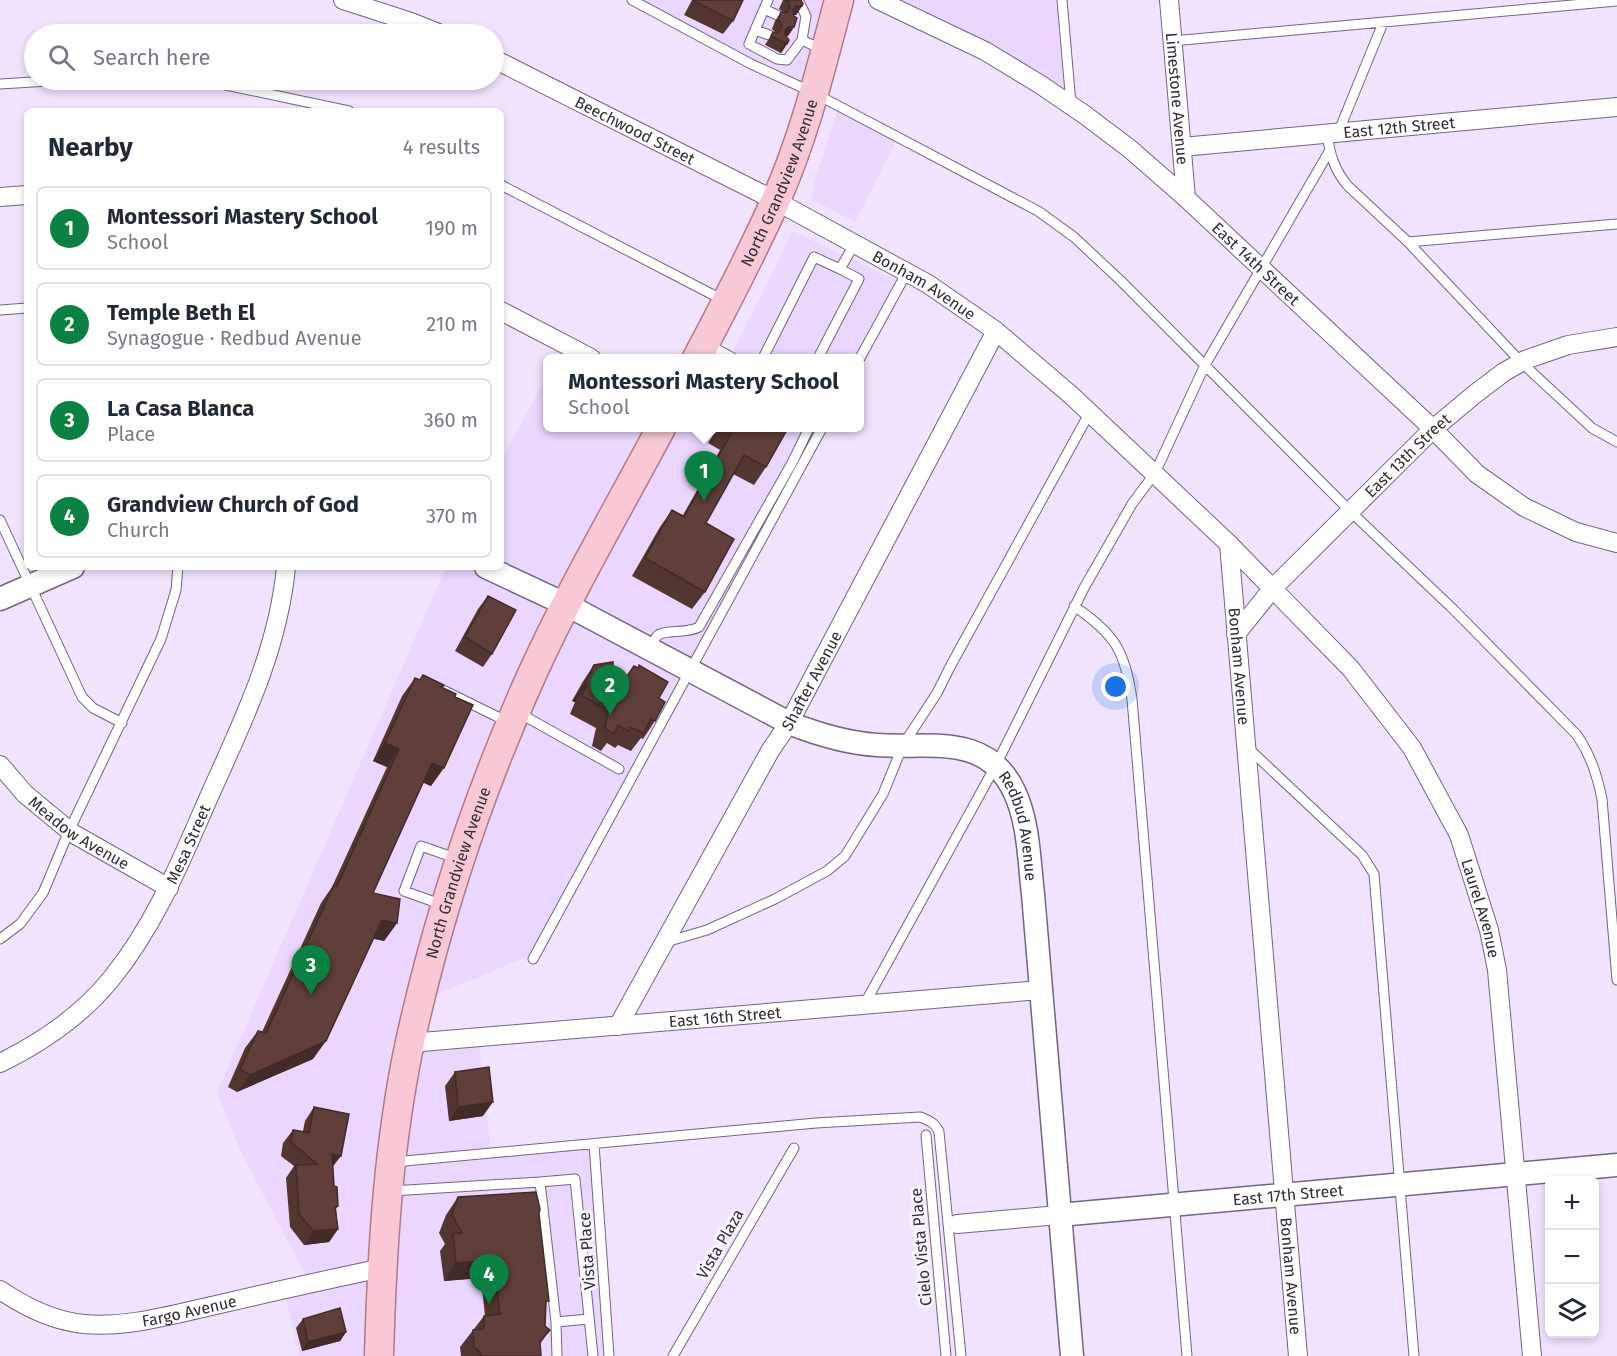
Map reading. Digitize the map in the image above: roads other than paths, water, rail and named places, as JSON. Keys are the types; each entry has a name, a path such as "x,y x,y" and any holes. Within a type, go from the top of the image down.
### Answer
{"main road":[{"name":"North Grandview Avenue","path":"701,351 776,201 814,93 814,46 838,0"},
{"name":"North Grandview Avenue","path":"379,1356 388,1191 410,1043 460,859 479,801 534,669 659,432"}],"street":[{"path":"343,0 416,24"},
{"name":"East 14th Street","path":"878,0 985,51 1072,106 1130,149 1186,198 1433,429 1477,474 1524,507 1576,531 1617,543"},
{"name":"Limestone Avenue","path":"1169,0 1186,198"},
{"name":"Beechwood Street","path":"504,63 776,201"},
{"name":"East 12th Street","path":"1182,147 1332,139 1617,107"},
{"path":"0,197 24,195"},
{"name":"Bonham Avenue","path":"776,201 907,273 996,331 1090,412 1229,544 1298,1356"},
{"path":"504,313 583,354"},
{"name":"Shafter Avenue","path":"618,1026 770,751 789,723 996,331"},
{"name":"East 13th Street","path":"1236,634 1273,588 1433,429 1475,393 1521,362 1554,349 1617,337"},
{"name":"Laurel Avenue","path":"1229,544 1351,669 1412,748 1459,835 1489,930 1497,970 1532,1356"},
{"path":"0,599 66,570"},
{"name":"Mesa Street","path":"0,1063 43,1040 88,1005 139,941 169,888 247,712 278,623 286,570"},
{"name":"Redbud Avenue","path":"492,570 567,605 789,723 847,742 967,749 981,754 996,765 1014,790 1026,834 1072,1356"},
{"name":"Meadow Avenue","path":"0,765 24,794 69,831 169,888"},
{"name":"East 16th Street","path":"410,1043 1040,990"},
{"name":"East 17th Street","path":"957,1224 1617,1165"},
{"name":"Fargo Avenue","path":"0,1290 33,1310 57,1318 100,1324 124,1323 382,1268"}],"lane":[{"path":"632,0 751,64 814,93 1038,211 1074,237 1350,511 1454,610 1552,708 1577,735 1590,755 1597,772 1602,799 1617,980"},
{"path":"785,42 795,49 814,46 805,26 806,16 798,0"},
{"path":"1062,0 1072,106"},
{"path":"1172,41 1617,1"},
{"path":"777,15 766,5 749,44 777,59 787,60 795,49"},
{"path":"794,21 805,26"},
{"path":"864,1005 996,765 1074,606 1132,504 1155,473 1205,365 1262,269 1332,139 1383,23"},
{"path":"756,30 769,35"},
{"path":"0,84 24,83"},
{"path":"249,90 335,108"},
{"path":"1332,139 1340,177 1408,242 1521,362 1592,428 1617,442"},
{"path":"504,187 725,301"},
{"path":"1408,242 1617,224"},
{"path":"840,269 855,243"},
{"path":"765,354 814,257 859,279 820,354"},
{"path":"862,354 907,273"},
{"path":"0,310 24,308"},
{"path":"664,942 708,930 775,899 827,871 844,856 883,794 903,745 937,693 1090,412"},
{"path":"651,650 657,636 663,633 684,633 699,627 792,463 806,432"},
{"path":"532,959 820,432"},
{"path":"0,520 82,698 93,708 122,723"},
{"path":"0,939 20,924 43,893 69,831 161,639 176,590 178,570"},
{"path":"1074,606 1097,622 1112,639 1121,652 1128,678 1140,794 1187,1356"},
{"path":"438,688 513,717 619,769"},
{"path":"1246,746 1269,765 1362,855 1374,874 1414,1356"},
{"path":"446,906 404,891 421,846 460,859"},
{"path":"392,1163 816,1123 920,1117 938,1127 939,1132 961,1356"},
{"name":"Cielo Vista Place","path":"926,1135 946,1356"},
{"name":"Vista Place","path":"594,1144 609,1356"},
{"name":"Vista Plaza","path":"673,1356 794,1148"},
{"path":"388,1191 575,1179 592,1356"},
{"path":"540,1182 556,1322 557,1356"},
{"path":"556,1322 589,1319"}],"place":[{"name":"Montessori Mastery School","path":"704,501"},
{"name":"Temple Beth El","path":"610,715"},
{"name":"La Casa Blanca","path":"311,995"},
{"name":"Grandview Church of God","path":"489,1304"}]}
